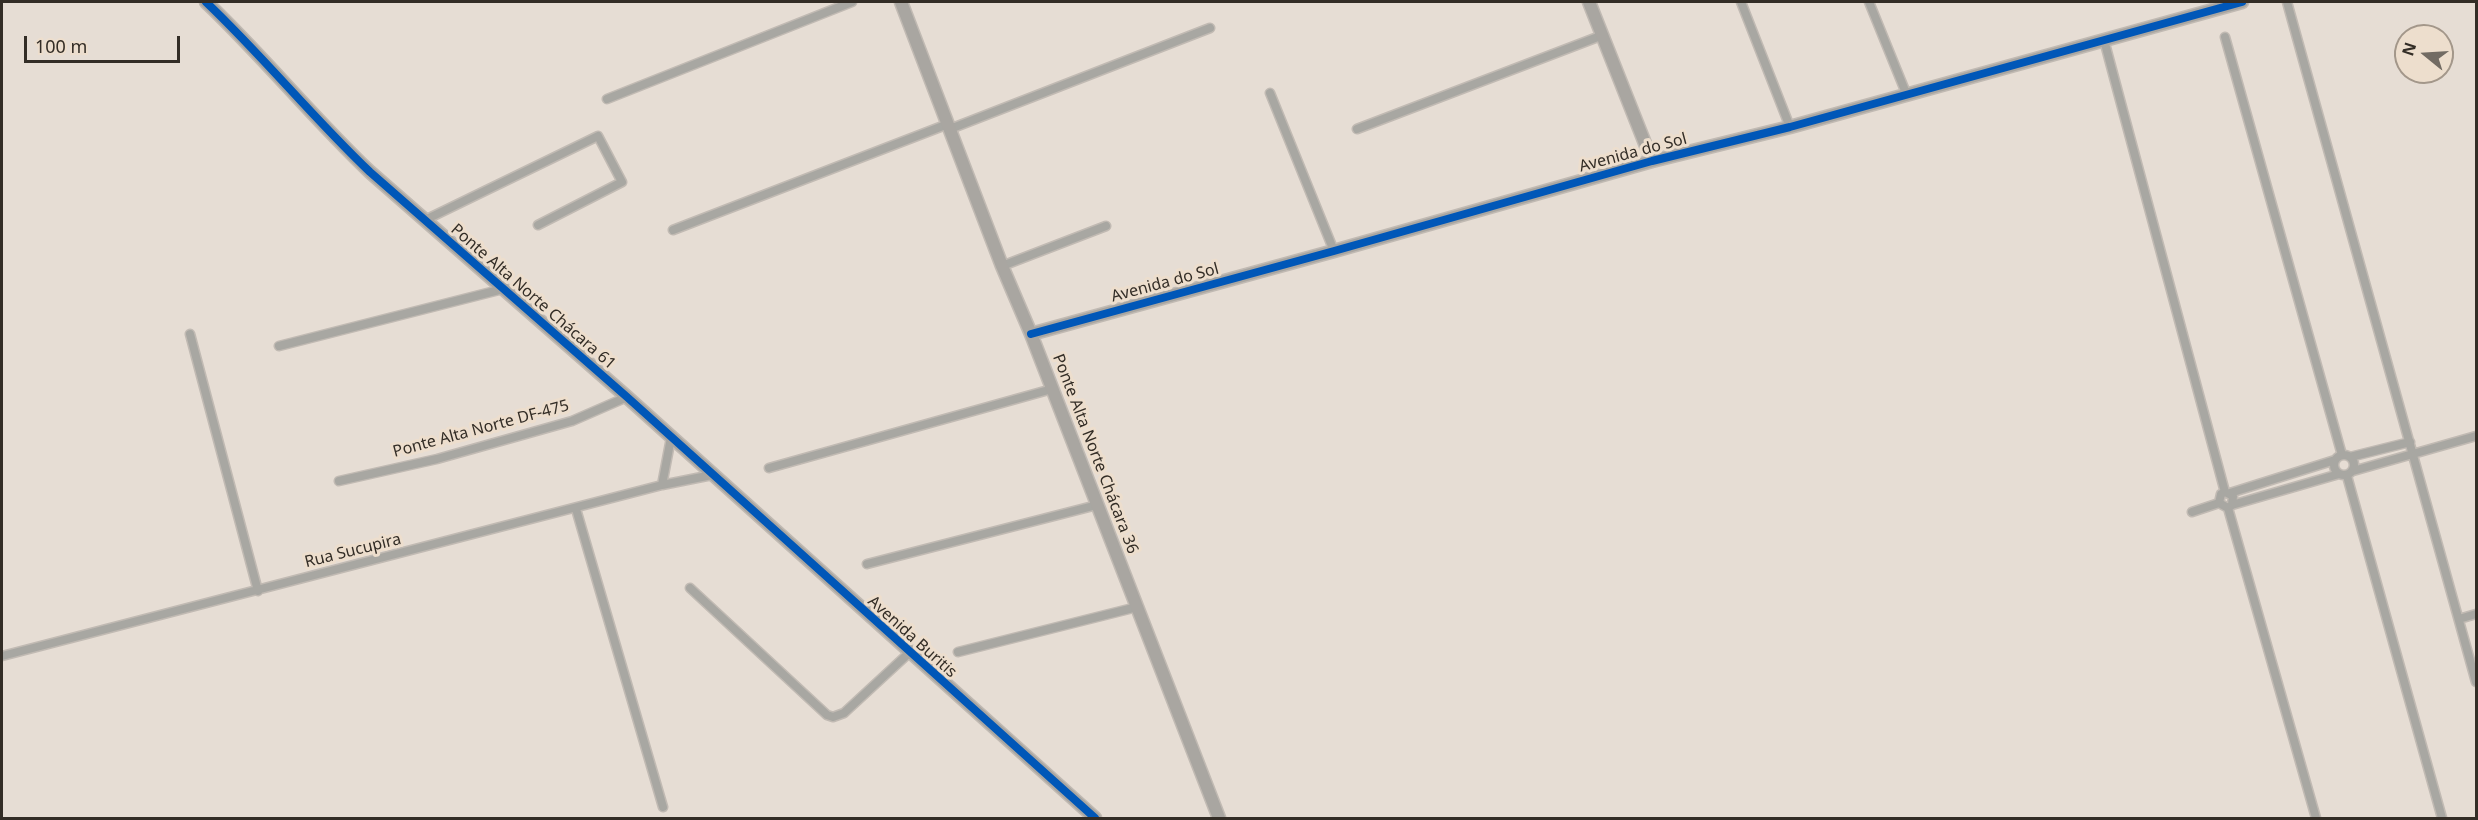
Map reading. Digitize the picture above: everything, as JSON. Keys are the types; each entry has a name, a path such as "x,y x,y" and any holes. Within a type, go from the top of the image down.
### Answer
{"street":[{"name":"Ponte Alta Norte Chácara 61","path":"206,2 232,26 336,140 712,475"},
{"path":"607,99 852,2"},
{"name":"Ponte Alta Norte Chácara 36","path":"901,2 1219,819"},
{"path":"1589,2 1652,161"},
{"path":"1741,2 1790,127"},
{"path":"1869,2 1906,93"},
{"name":"Avenida do Sol","path":"1031,334 1652,161 1790,127 1906,93 2242,2"},
{"path":"2287,2 2476,682"},
{"path":"673,230 1210,28"},
{"path":"1357,129 1602,35"},
{"path":"2225,37 2342,457 2354,463 2346,474"},
{"path":"2104,40 2228,493 2234,496 2227,505"},
{"path":"1270,93 1334,251"},
{"path":"425,220 598,136 622,182 538,225"},
{"path":"1002,266 1106,226"},
{"path":"279,346 503,289"},
{"path":"190,334 258,591"},
{"path":"769,468 1052,389"},
{"name":"Ponte Alta Norte DF-475","path":"339,481 437,459 572,421 627,397"},
{"path":"2192,512 2346,474 2476,436"},
{"path":"662,485 672,438"},
{"path":"2316,819 2227,505 2221,494 2342,457 2410,442"},
{"path":"2378,450 2381,462"},
{"path":"2342,457 2334,468 2346,474 2442,819"},
{"name":"Rua Sucupira","path":"2,656 662,485 712,475"},
{"name":"Avenida Buritis","path":"712,475 1095,819"},
{"path":"867,564 1097,505"},
{"path":"576,508 663,807"},
{"path":"690,588 827,715 833,717 844,713 909,653"},
{"path":"958,652 1137,607"},
{"path":"2459,619 2476,614"}],"cycle path":[{"path":"206,2 370,172 627,397 1095,818"},
{"path":"1031,334 1652,161 1790,127 2242,2"}]}
